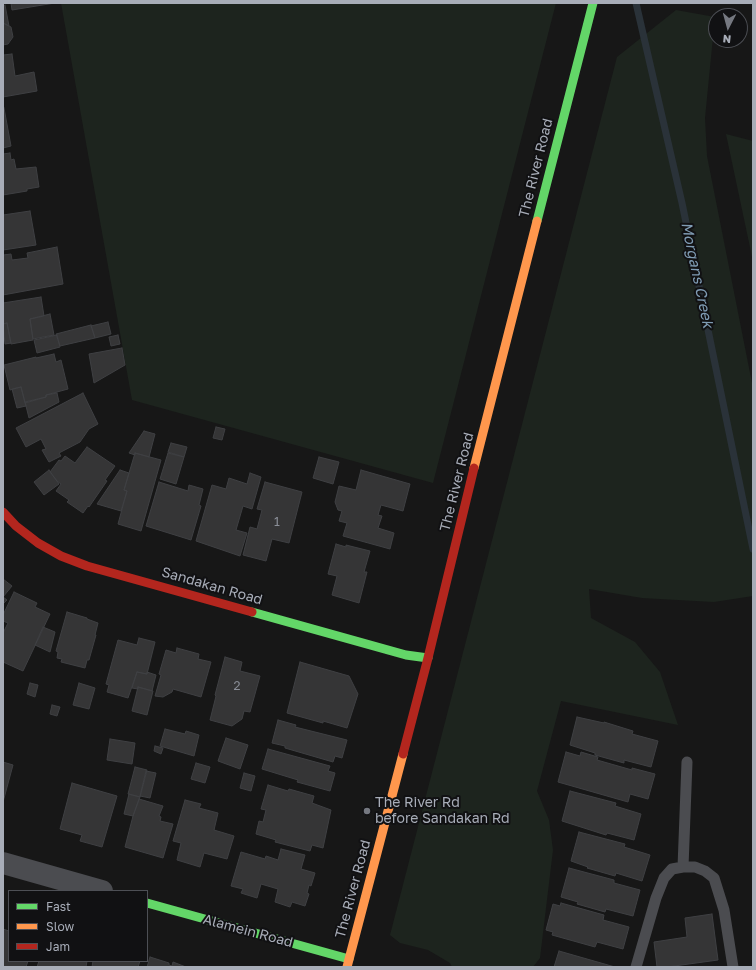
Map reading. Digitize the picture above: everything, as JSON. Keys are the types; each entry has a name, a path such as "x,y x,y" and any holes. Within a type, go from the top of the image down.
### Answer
{"main road":[{"name":"The River Road","path":"348,963 428,658 467,498 593,3"},
{"name":"Sandakan Road","path":"3,512 16,526 38,543 61,556 87,566 406,655 428,658"},
{"name":"Alamein Road","path":"148,903 348,963"}],"street":[{"path":"3,863 98,890"}],"lane":[{"path":"684,867 687,762"},
{"path":"636,967 656,898 664,878 672,869 684,867 695,867 705,871 714,878 724,910 733,967"}],"shaded area":[{"path":"61,3 556,3 433,483 132,400"},
{"path":"676,10 708,16 708,48 712,48 705,118 707,156 753,388 753,596 714,602 642,598 589,589 591,618 635,642 660,672 678,725 561,701 537,791 549,820 553,850 540,958 533,967 452,967 450,963 428,950 400,943 390,935 617,57"},
{"path":"726,134 753,141 753,263 751,252"}],"building":[{"path":"11,3 55,3 12,10"},
{"path":"5,5 9,26 3,23 3,6"},
{"path":"3,23 11,27 13,37 8,44 3,45"},
{"path":"12,54 15,76 34,72 37,91 3,97 3,55"},
{"path":"4,108 11,146 3,148 3,109"},
{"path":"10,153 11,160 14,159 16,169 36,167 39,187 27,189 27,191 3,195 3,154"},
{"path":"30,211 36,245 3,250 3,215"},
{"path":"57,247 63,284 3,295 3,255 11,254 12,260 28,258 27,253"},
{"path":"41,297 44,316 30,319 33,340 11,344 7,323 3,324 3,303"},
{"path":"50,314 54,335 33,339 30,319"},
{"path":"108,322 111,334 95,338 91,326"},
{"path":"7,323 11,343 5,344 3,324"},
{"path":"91,325 95,338 60,346 56,334"},
{"path":"57,335 60,347 37,353 34,340"},
{"path":"118,335 120,344 111,346 109,337"},
{"path":"122,348 125,365 94,383 89,354"},
{"path":"54,354 56,362 61,360 68,389 25,403 21,387 10,390 4,365"},
{"path":"21,387 26,406 17,408 12,389"},
{"path":"57,393 59,402 29,418 25,402"},
{"path":"83,393 98,424 89,429 80,442 59,453 61,456 49,462 42,450 46,449 41,439 26,447 16,428"},
{"path":"216,427 225,429 222,440 213,438"},
{"path":"144,431 155,434 149,457 129,453"},
{"path":"171,443 187,447 184,457 168,452"},
{"path":"87,447 115,466 105,480 107,481 83,513 67,502 69,500 56,491 61,484 50,472 59,460 61,461 65,456 75,463"},
{"path":"135,453 161,460 141,531 118,524 127,491 124,490"},
{"path":"168,453 184,457 176,484 160,479"},
{"path":"319,457 339,462 333,484 313,478"},
{"path":"49,470 59,484 44,495 34,482"},
{"path":"120,470 129,473 124,490 127,491 121,511 97,504"},
{"path":"361,470 410,484 403,511 381,505 378,515 382,516 378,528 394,533 390,549 343,536 347,523 339,521 342,511 338,510 335,502 339,486 356,490"},
{"path":"250,473 261,477 252,509 243,506 236,530 247,533 240,556 196,541 212,485 226,489 229,478 247,484"},
{"path":"159,482 188,491 189,485 203,489 199,505 201,506 191,540 146,526"},
{"path":"265,482 302,492 289,543 272,539 266,561 243,555 250,527 257,529 262,510 257,509"},
{"path":"336,544 370,551 364,572 367,572 359,603 332,595 337,576 328,574"},
{"path":"3,579 12,586 3,597"},
{"path":"14,592 37,603 35,607 50,614 23,671 3,662 3,633 8,623 3,621 3,615"},
{"path":"3,597 7,600 3,604"},
{"path":"67,612 98,623 89,660 87,660 85,668 61,662 62,659 57,658 58,652 56,651"},
{"path":"43,627 55,632 50,652 35,645"},
{"path":"139,638 155,642 147,674 137,672 128,698 107,692 109,685 106,684 118,640 137,645"},
{"path":"177,648 199,654 198,659 211,662 201,697 173,689 172,692 163,697 155,696 161,675 159,674 166,650 176,653"},
{"path":"225,657 242,662 240,671 260,676 250,712 244,711 242,719 232,726 210,720"},
{"path":"300,662 349,676 358,694 347,728 287,713"},
{"path":"137,672 147,674 147,672 156,675 152,691 138,687 138,689 132,688"},
{"path":"30,683 38,685 35,697 27,694"},
{"path":"79,683 95,688 89,709 73,705"},
{"path":"138,687 153,691 147,715 132,711"},
{"path":"52,705 60,707 57,716 50,714"},
{"path":"577,717 604,722 633,731 632,734 658,741 651,767 624,760 624,763 595,755 595,753 570,745"},
{"path":"278,720 296,725 295,727 347,740 342,758 335,756 333,762 272,743"},
{"path":"165,729 185,734 186,731 199,735 194,756 160,746"},
{"path":"226,738 248,745 240,769 218,761"},
{"path":"110,739 135,743 132,764 107,760"},
{"path":"155,746 163,748 161,754 154,751"},
{"path":"268,749 330,766 328,771 335,773 330,791 297,782 298,780 262,769"},
{"path":"566,752 580,756 581,752 598,757 597,760 632,770 632,768 655,774 648,799 630,794 628,802 558,782"},
{"path":"3,762 13,765 3,802"},
{"path":"196,763 210,767 205,783 191,779"},
{"path":"135,767 147,770 140,797 128,794"},
{"path":"146,771 156,773 150,798 140,796"},
{"path":"244,773 255,776 251,791 240,788"},
{"path":"72,783 117,796 102,847 80,841 82,835 60,829"},
{"path":"268,785 314,796 312,803 331,810 323,848 312,845 310,851 275,842 276,840 256,834 259,821 263,822 266,810 261,809"},
{"path":"570,791 616,803 615,806 641,814 634,840 607,833 606,835 562,821"},
{"path":"129,794 140,797 133,816 124,814"},
{"path":"139,799 163,806 159,816 161,817 160,821 173,824 163,858 125,847"},
{"path":"185,800 201,804 199,808 218,813 214,830 234,836 227,859 204,853 200,867 177,860 181,843 173,841"},
{"path":"579,832 625,844 624,847 650,855 642,881 616,873 615,876 587,868 588,867 571,861"},
{"path":"281,849 305,855 301,869 315,873 311,886 309,885 307,893 309,894 305,906 292,902 290,907 275,902 278,889 261,884 257,898 241,893 243,889 231,886 241,852 265,859 266,856 278,860"},
{"path":"569,868 614,880 614,883 640,890 633,916 606,909 605,912 577,904 578,902 561,897"},
{"path":"561,903 604,915 603,920 629,927 623,949 597,942 595,947 552,935 553,932 546,930 553,904 560,906"},
{"path":"712,914 718,960 657,967 654,942 687,937 685,918"},
{"path":"3,929 8,931 8,962 28,962 26,967 3,967"},
{"path":"559,951 615,967 554,967"},
{"path":"150,957 169,963 169,965 172,966 173,962 186,967 147,967"},
{"path":"39,962 87,962 86,967 37,967"},
{"path":"93,962 140,962 138,967 92,967"}],"waterway":[{"name":"Morgans Creek","path":"636,3 682,203 753,549"}],"traffic: fast":[{"path":"537,221 593,3"},
{"path":"252,612 406,655 428,658"},
{"path":"148,903 349,959"}],"traffic: slow":[{"path":"474,468 537,221"},
{"path":"347,967 403,754"}],"traffic: jam":[{"path":"403,754 474,468"},
{"path":"3,512 16,526 38,543 61,556 87,566 252,612"}],"place":[{"name":"The River Rd before Sandakan Rd","path":"367,811"}]}
